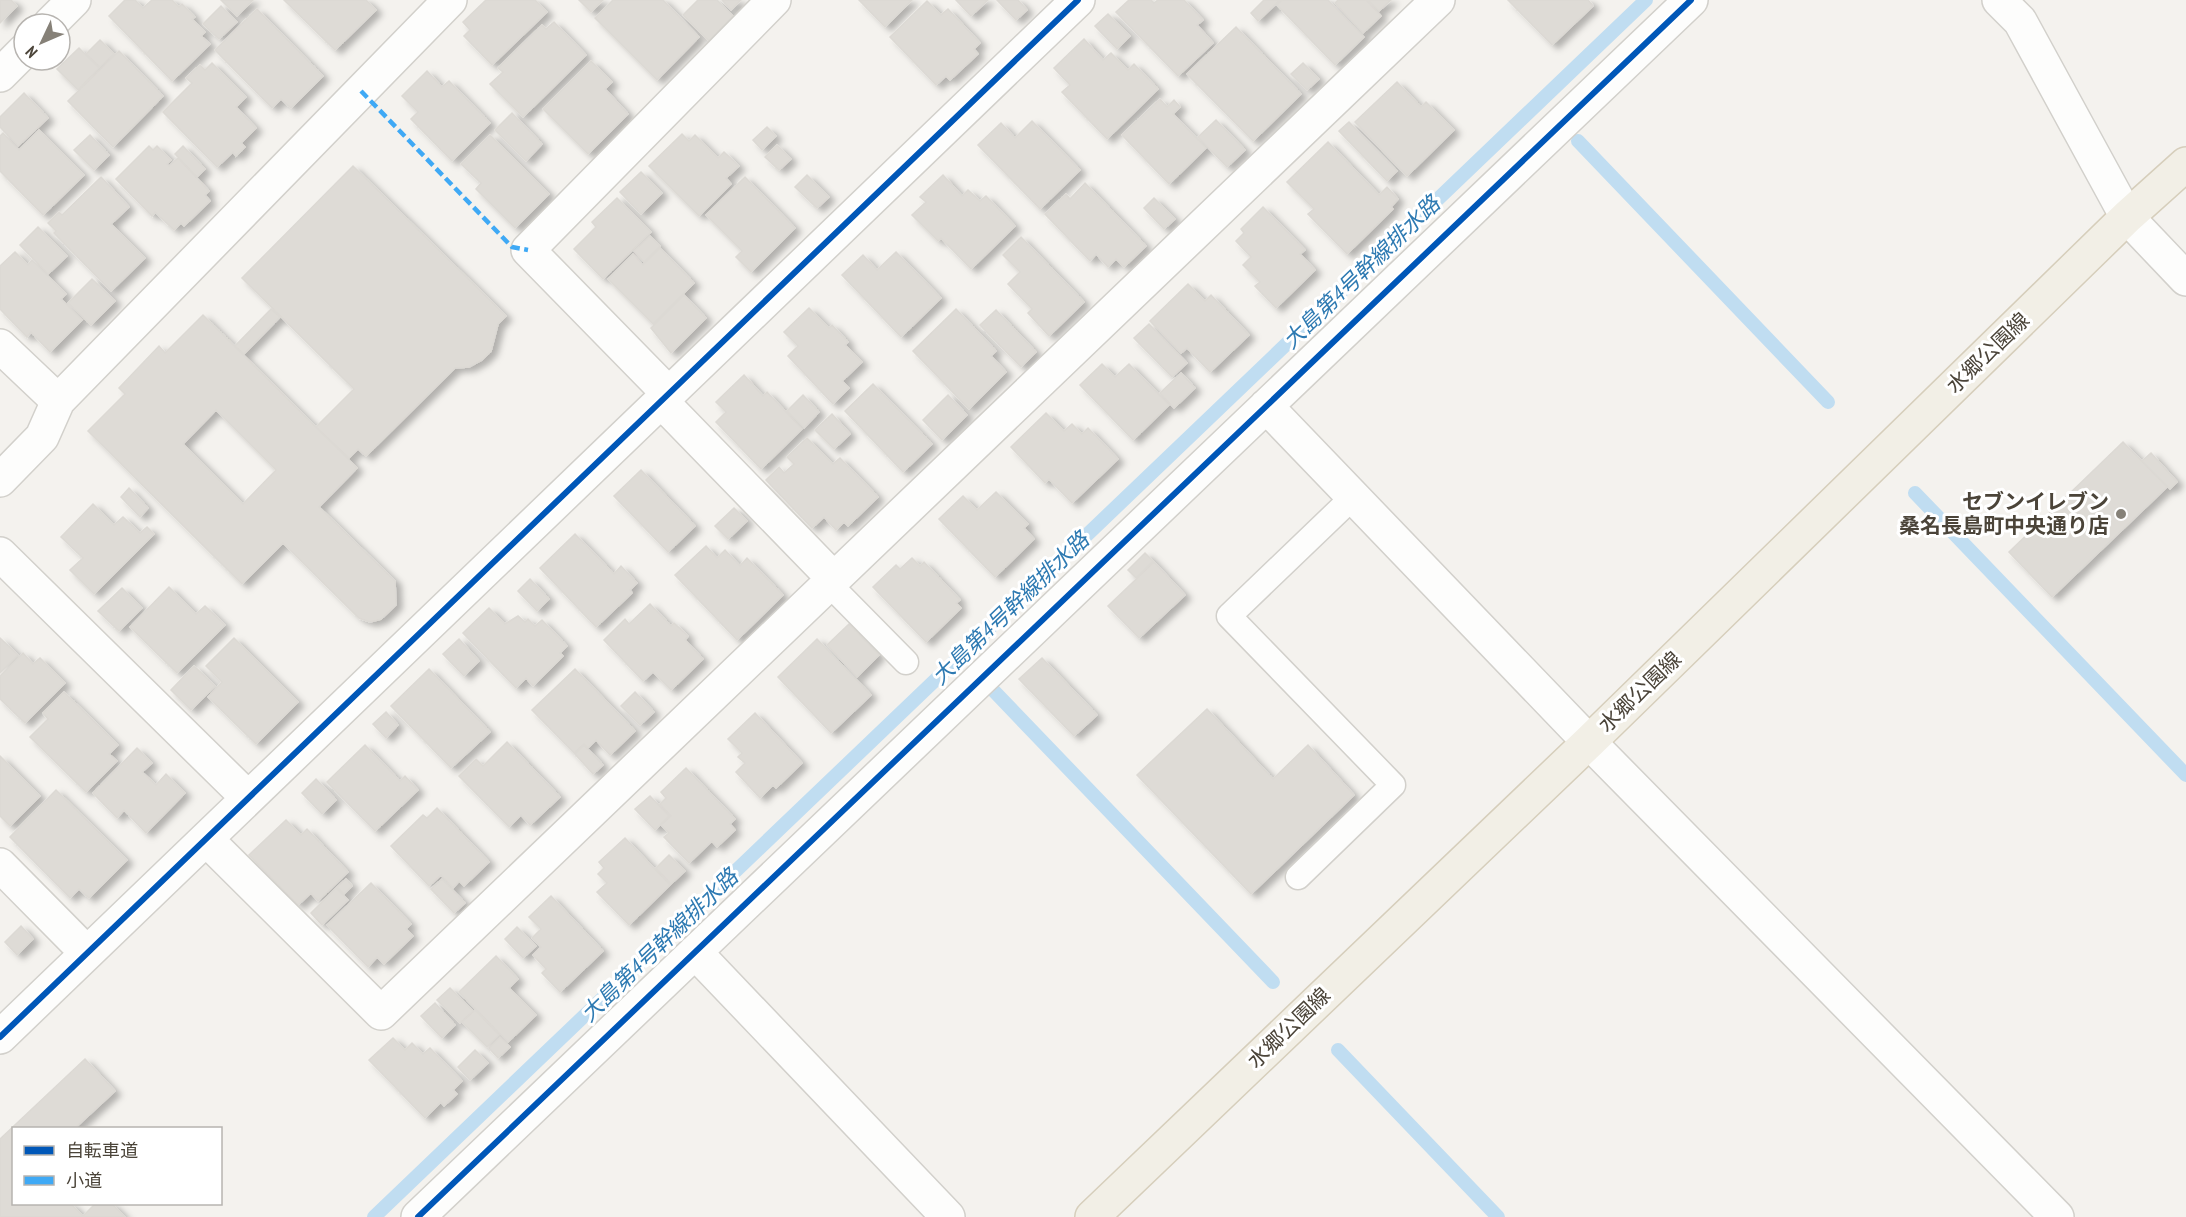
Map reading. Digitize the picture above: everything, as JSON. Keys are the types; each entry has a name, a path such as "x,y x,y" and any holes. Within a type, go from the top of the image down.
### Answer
{"main road":[{"name":"水郷公園線","path":"1092,1217 1589,742 2127,217 2186,164"}],"street":[{"path":"62,12 74,0"},
{"path":"0,480 42,437 58,401 450,0"},
{"path":"774,0 528,250 832,582"},
{"path":"0,1037 1078,0"},
{"path":"206,839 381,1013 1438,0"},
{"path":"418,1217 1691,0"},
{"path":"1999,0 2020,21 2127,217 2186,279"},
{"path":"0,75 12,63"},
{"path":"0,346 58,401"},
{"path":"1266,406 1589,742 2057,1217"},
{"path":"0,554 248,798"},
{"path":"0,865 87,953"},
{"path":"694,952 948,1217"}],"lane":[{"path":"1298,877 1393,785 1229,616 1353,497"},
{"path":"832,582 906,663"}],"building":[{"path":"0,0 11,0 17,6 0,23"},
{"path":"125,0 135,0 143,8 152,0 172,0 179,7 182,4 195,17 192,19 205,32 201,36 210,44 172,81 109,16"},
{"path":"221,0 253,0 237,16"},
{"path":"284,0 366,0 376,10 335,50"},
{"path":"486,0 535,0 547,12 492,65 464,36 470,30 463,22"},
{"path":"579,0 603,0 591,12"},
{"path":"613,0 663,0 699,37 657,80 595,18"},
{"path":"698,0 717,0 733,16 709,41 683,15"},
{"path":"722,0 741,0 731,10"},
{"path":"859,0 912,0 885,27"},
{"path":"956,0 988,0 971,16"},
{"path":"997,0 1018,0 1027,10 1016,20"},
{"path":"1129,0 1151,0 1154,3 1158,0 1184,0 1203,20 1197,25 1213,43 1178,76 1116,12"},
{"path":"1264,0 1280,0 1258,21 1251,13"},
{"path":"1282,0 1328,0 1364,37 1335,65 1277,5"},
{"path":"1338,0 1366,0 1381,16 1363,33 1335,3"},
{"path":"1368,0 1391,0 1379,11"},
{"path":"1508,0 1588,0 1593,6 1552,45"},
{"path":"927,1 941,15 948,9 980,43 974,49 978,54 950,80 946,76 936,85 890,37"},
{"path":"221,6 237,22 219,39 203,24"},
{"path":"257,9 323,76 291,108 281,99 272,108 215,50"},
{"path":"1108,14 1130,36 1117,49 1095,26"},
{"path":"554,22 586,55 523,117 490,84 503,72 498,68 542,25 546,29"},
{"path":"1236,27 1301,94 1253,141 1187,74"},
{"path":"1084,39 1103,60 1111,53 1128,70 1134,64 1158,89 1107,139 1062,92 1070,85 1054,68"},
{"path":"100,40 114,54 100,67 86,54"},
{"path":"79,48 99,68 78,90 60,72 72,72 72,55"},
{"path":"119,51 163,96 113,147 68,101"},
{"path":"591,61 612,82 605,89 628,114 588,154 543,109"},
{"path":"212,63 246,97 236,107 256,128 241,143 245,147 236,156 233,152 217,167 163,112 192,83 186,78 200,65 205,70"},
{"path":"1303,63 1319,79 1307,90 1291,74"},
{"path":"427,71 442,87 449,81 490,123 452,161 411,119 418,112 402,96"},
{"path":"1397,82 1421,107 1426,102 1454,130 1407,176 1355,122"},
{"path":"24,93 48,118 18,146 0,127 0,117"},
{"path":"1160,99 1167,107 1174,100 1180,107 1173,114 1206,148 1169,184 1122,135"},
{"path":"512,113 542,144 526,161 495,130"},
{"path":"1216,120 1245,150 1227,167 1198,137"},
{"path":"1032,121 1080,170 1040,209 978,145 1001,123 1015,138"},
{"path":"1349,122 1397,171 1387,181 1339,131"},
{"path":"767,127 776,136 762,150 753,140"},
{"path":"39,130 84,175 43,215 0,171 0,136 3,133 19,150"},
{"path":"682,134 689,141 695,135 718,158 724,152 739,166 726,178 731,184 699,216 649,166"},
{"path":"90,135 109,155 94,170 74,150"},
{"path":"490,135 549,194 515,228 476,189 481,183 461,164"},
{"path":"1328,142 1379,195 1387,187 1398,199 1391,207 1393,209 1347,254 1308,214 1314,209 1287,182"},
{"path":"777,145 791,159 779,170 765,157"},
{"path":"149,146 153,150 157,146 171,160 167,164 169,166 178,158 209,191 205,195 210,201 184,226 181,223 174,230 155,212 152,216 116,179"},
{"path":"183,146 205,169 197,177 175,154"},
{"path":"353,166 506,316 498,324 491,351 482,360 469,367 455,368 366,456 358,449 349,458 316,427 354,389 242,278"},
{"path":"641,172 662,193 641,214 620,192"},
{"path":"807,175 829,197 817,208 795,187"},
{"path":"943,175 962,196 968,190 980,201 986,196 1015,226 971,269 941,238 938,241 912,215 926,202 920,197"},
{"path":"101,177 129,207 111,224 145,258 111,291 54,233 56,231 48,223 59,212 62,215"},
{"path":"745,177 795,228 751,272 736,257 742,251 706,215"},
{"path":"1085,183 1146,246 1124,267 1116,259 1108,267 1096,254 1090,261 1045,214 1066,194 1070,199"},
{"path":"617,198 651,232 603,279 574,249 596,227 592,222"},
{"path":"1154,198 1175,219 1164,229 1144,208"},
{"path":"1263,207 1305,250 1300,254 1315,270 1276,308 1255,286 1260,282 1243,265 1251,257 1236,241 1244,233 1241,229"},
{"path":"38,227 67,256 48,274 20,245"},
{"path":"650,236 660,246 644,262 634,251"},
{"path":"1021,237 1084,302 1049,336 1028,313 1032,309 1008,284 1020,272 1003,255"},
{"path":"660,248 694,283 653,324 608,279 633,254 643,265"},
{"path":"15,252 28,265 32,260 66,294 61,299 82,320 50,352 31,332 27,337 0,309 0,266"},
{"path":"896,252 941,298 901,337 842,275 863,255 877,270"},
{"path":"92,279 115,301 91,325 68,303"},
{"path":"1188,284 1205,301 1211,295 1249,335 1210,372 1187,348 1181,353 1150,321"},
{"path":"684,295 706,318 671,353 651,328"},
{"path":"809,308 829,328 832,325 848,342 845,345 862,362 842,381 849,388 833,404 788,356 798,346 784,332"},
{"path":"271,309 280,317 244,354 235,346"},
{"path":"956,309 996,351 991,356 1006,372 969,409 913,351"},
{"path":"996,310 1036,352 1021,367 980,325"},
{"path":"203,315 357,468 319,507 395,581 396,605 381,619 370,622 359,618 283,543 242,584 88,431 125,394 119,388 159,346 165,353","holes":["216,410 276,470 243,504 183,444"]},
{"path":"1149,324 1187,363 1172,377 1134,338"},
{"path":"1102,364 1115,377 1129,364 1169,405 1133,440 1080,385"},
{"path":"1181,373 1195,388 1174,408 1160,393"},
{"path":"744,375 763,396 767,392 802,429 761,469 716,422 726,412 716,402"},
{"path":"873,384 932,444 903,472 845,411"},
{"path":"803,395 819,412 804,428 787,411"},
{"path":"948,395 967,415 942,440 923,420"},
{"path":"1046,413 1064,431 1072,424 1082,434 1088,428 1118,459 1072,503 1049,479 1045,483 1011,447"},
{"path":"832,414 850,434 834,449 815,430"},
{"path":"807,438 833,464 840,458 878,497 848,526 844,522 836,530 824,517 812,528 766,480 779,467 784,473 794,464 787,457"},
{"path":"2123,442 2167,487 2052,597 2009,552"},
{"path":"2151,453 2177,482 2170,489 2142,461"},
{"path":"641,470 695,526 668,552 614,496"},
{"path":"129,488 148,508 140,517 121,497"},
{"path":"996,492 1028,524 1024,528 1034,539 995,577 939,519 963,496 977,510"},
{"path":"93,504 114,525 123,517 140,533 147,527 154,534 94,594 70,570 83,558 61,537"},
{"path":"734,508 747,521 728,539 715,526"},
{"path":"575,534 614,574 621,566 637,583 630,590 632,593 596,627 540,568"},
{"path":"706,546 717,558 725,550 740,566 747,558 783,595 737,640 675,575"},
{"path":"1145,553 1153,561 1136,578 1128,570"},
{"path":"912,558 920,566 924,562 960,600 956,603 961,608 926,642 873,587 896,565 900,569"},
{"path":"1154,562 1185,595 1139,638 1108,606"},
{"path":"530,579 549,599 537,611 518,591"},
{"path":"169,587 196,614 205,606 225,625 177,673 130,627"},
{"path":"122,588 142,608 119,631 98,611"},
{"path":"650,604 671,626 674,623 688,636 685,640 703,659 671,690 653,672 643,681 604,640 625,619 629,624"},
{"path":"489,608 505,624 518,616 525,622 528,619 535,626 542,620 567,646 560,653 563,656 533,686 526,678 516,688 463,633"},
{"path":"849,624 879,655 857,677 827,645"},
{"path":"0,638 18,655 0,673"},
{"path":"234,638 298,702 256,744 208,697 222,682 206,666"},
{"path":"459,639 479,661 464,676 443,654"},
{"path":"817,639 871,695 831,733 778,677"},
{"path":"23,653 33,664 40,658 65,683 25,723 0,699 0,676"},
{"path":"1042,658 1097,715 1074,736 1019,679"},
{"path":"194,666 215,686 191,710 171,690"},
{"path":"429,669 490,732 451,768 391,706"},
{"path":"575,669 635,731 610,755 596,740 588,748 584,744 574,753 532,710"},
{"path":"64,692 118,745 109,754 117,761 86,792 30,737 48,719 43,713"},
{"path":"635,692 654,712 640,725 621,706"},
{"path":"1207,709 1273,779 1308,745 1354,795 1251,894 1137,775"},
{"path":"386,712 398,725 386,738 373,724"},
{"path":"755,713 802,763 776,788 773,785 760,798 736,772 745,763 738,757 742,753 728,739"},
{"path":"507,742 560,797 530,825 521,815 509,827 459,776 476,759 483,766"},
{"path":"365,745 400,781 405,776 418,790 375,831 327,782"},
{"path":"584,745 603,765 593,774 575,754"},
{"path":"137,748 152,763 142,772 156,785 166,774 185,793 146,833 124,810 117,818 93,793"},
{"path":"0,756 40,796 10,826 0,816"},
{"path":"686,768 735,819 730,824 735,830 717,847 712,841 689,863 664,837 669,833 661,825 671,816 660,804 666,798 661,792"},
{"path":"316,779 336,800 322,814 302,793"},
{"path":"56,790 127,860 89,898 79,889 70,898 10,837"},
{"path":"650,796 669,816 655,830 635,809"},
{"path":"437,808 489,862 464,886 459,881 453,888 441,875 429,886 391,846 423,815 427,818"},
{"path":"286,820 301,835 307,829 348,872 318,901 311,893 298,905 249,855"},
{"path":"625,838 670,885 629,925 597,892 607,883 598,874 604,868 599,862"},
{"path":"669,855 685,871 671,884 656,868"},
{"path":"346,879 352,886 344,894 337,887"},
{"path":"442,879 465,903 454,913 431,889"},
{"path":"371,883 411,924 406,929 413,936 384,964 377,957 368,967 327,925"},
{"path":"336,888 348,900 322,925 311,913"},
{"path":"551,896 603,951 560,992 542,973 546,969 533,955 541,947 532,938 541,929 529,917"},
{"path":"21,926 33,939 17,955 5,942"},
{"path":"517,927 536,946 523,958 505,939"},
{"path":"496,956 518,979 509,988 536,1015 508,1042 459,992"},
{"path":"450,988 473,1011 460,1023 437,1000"},
{"path":"435,1003 455,1025 442,1038 421,1016"},
{"path":"475,1010 499,1035 487,1047 462,1022"},
{"path":"500,1037 510,1047 498,1058 489,1048"},
{"path":"393,1038 405,1050 412,1043 423,1054 430,1048 462,1081 453,1090 457,1094 444,1106 441,1102 425,1118 369,1060"},
{"path":"475,1050 488,1063 470,1080 458,1067"},
{"path":"85,1059 115,1091 76,1127 13,1127"},
{"path":"12,1128 12,1205 72,1205 83,1216 94,1205 113,1205 125,1217 0,1217 0,1139"}],"waterway":[{"name":"大島第4号幹線排水路","path":"374,1217 1646,0"},
{"path":"1578,141 1828,402"},
{"path":"1915,493 2186,775"},
{"path":"992,689 1273,982"},
{"path":"1338,1050 1498,1217"}],"marked path":[{"path":"361,91 512,247 528,250"}],"cycle path":[{"path":"0,1037 1078,0"},
{"path":"418,1217 1691,0"}],"place":[{"name":"セブンイレブン 桑名長島町中央通り店","path":"2121,514"}]}
